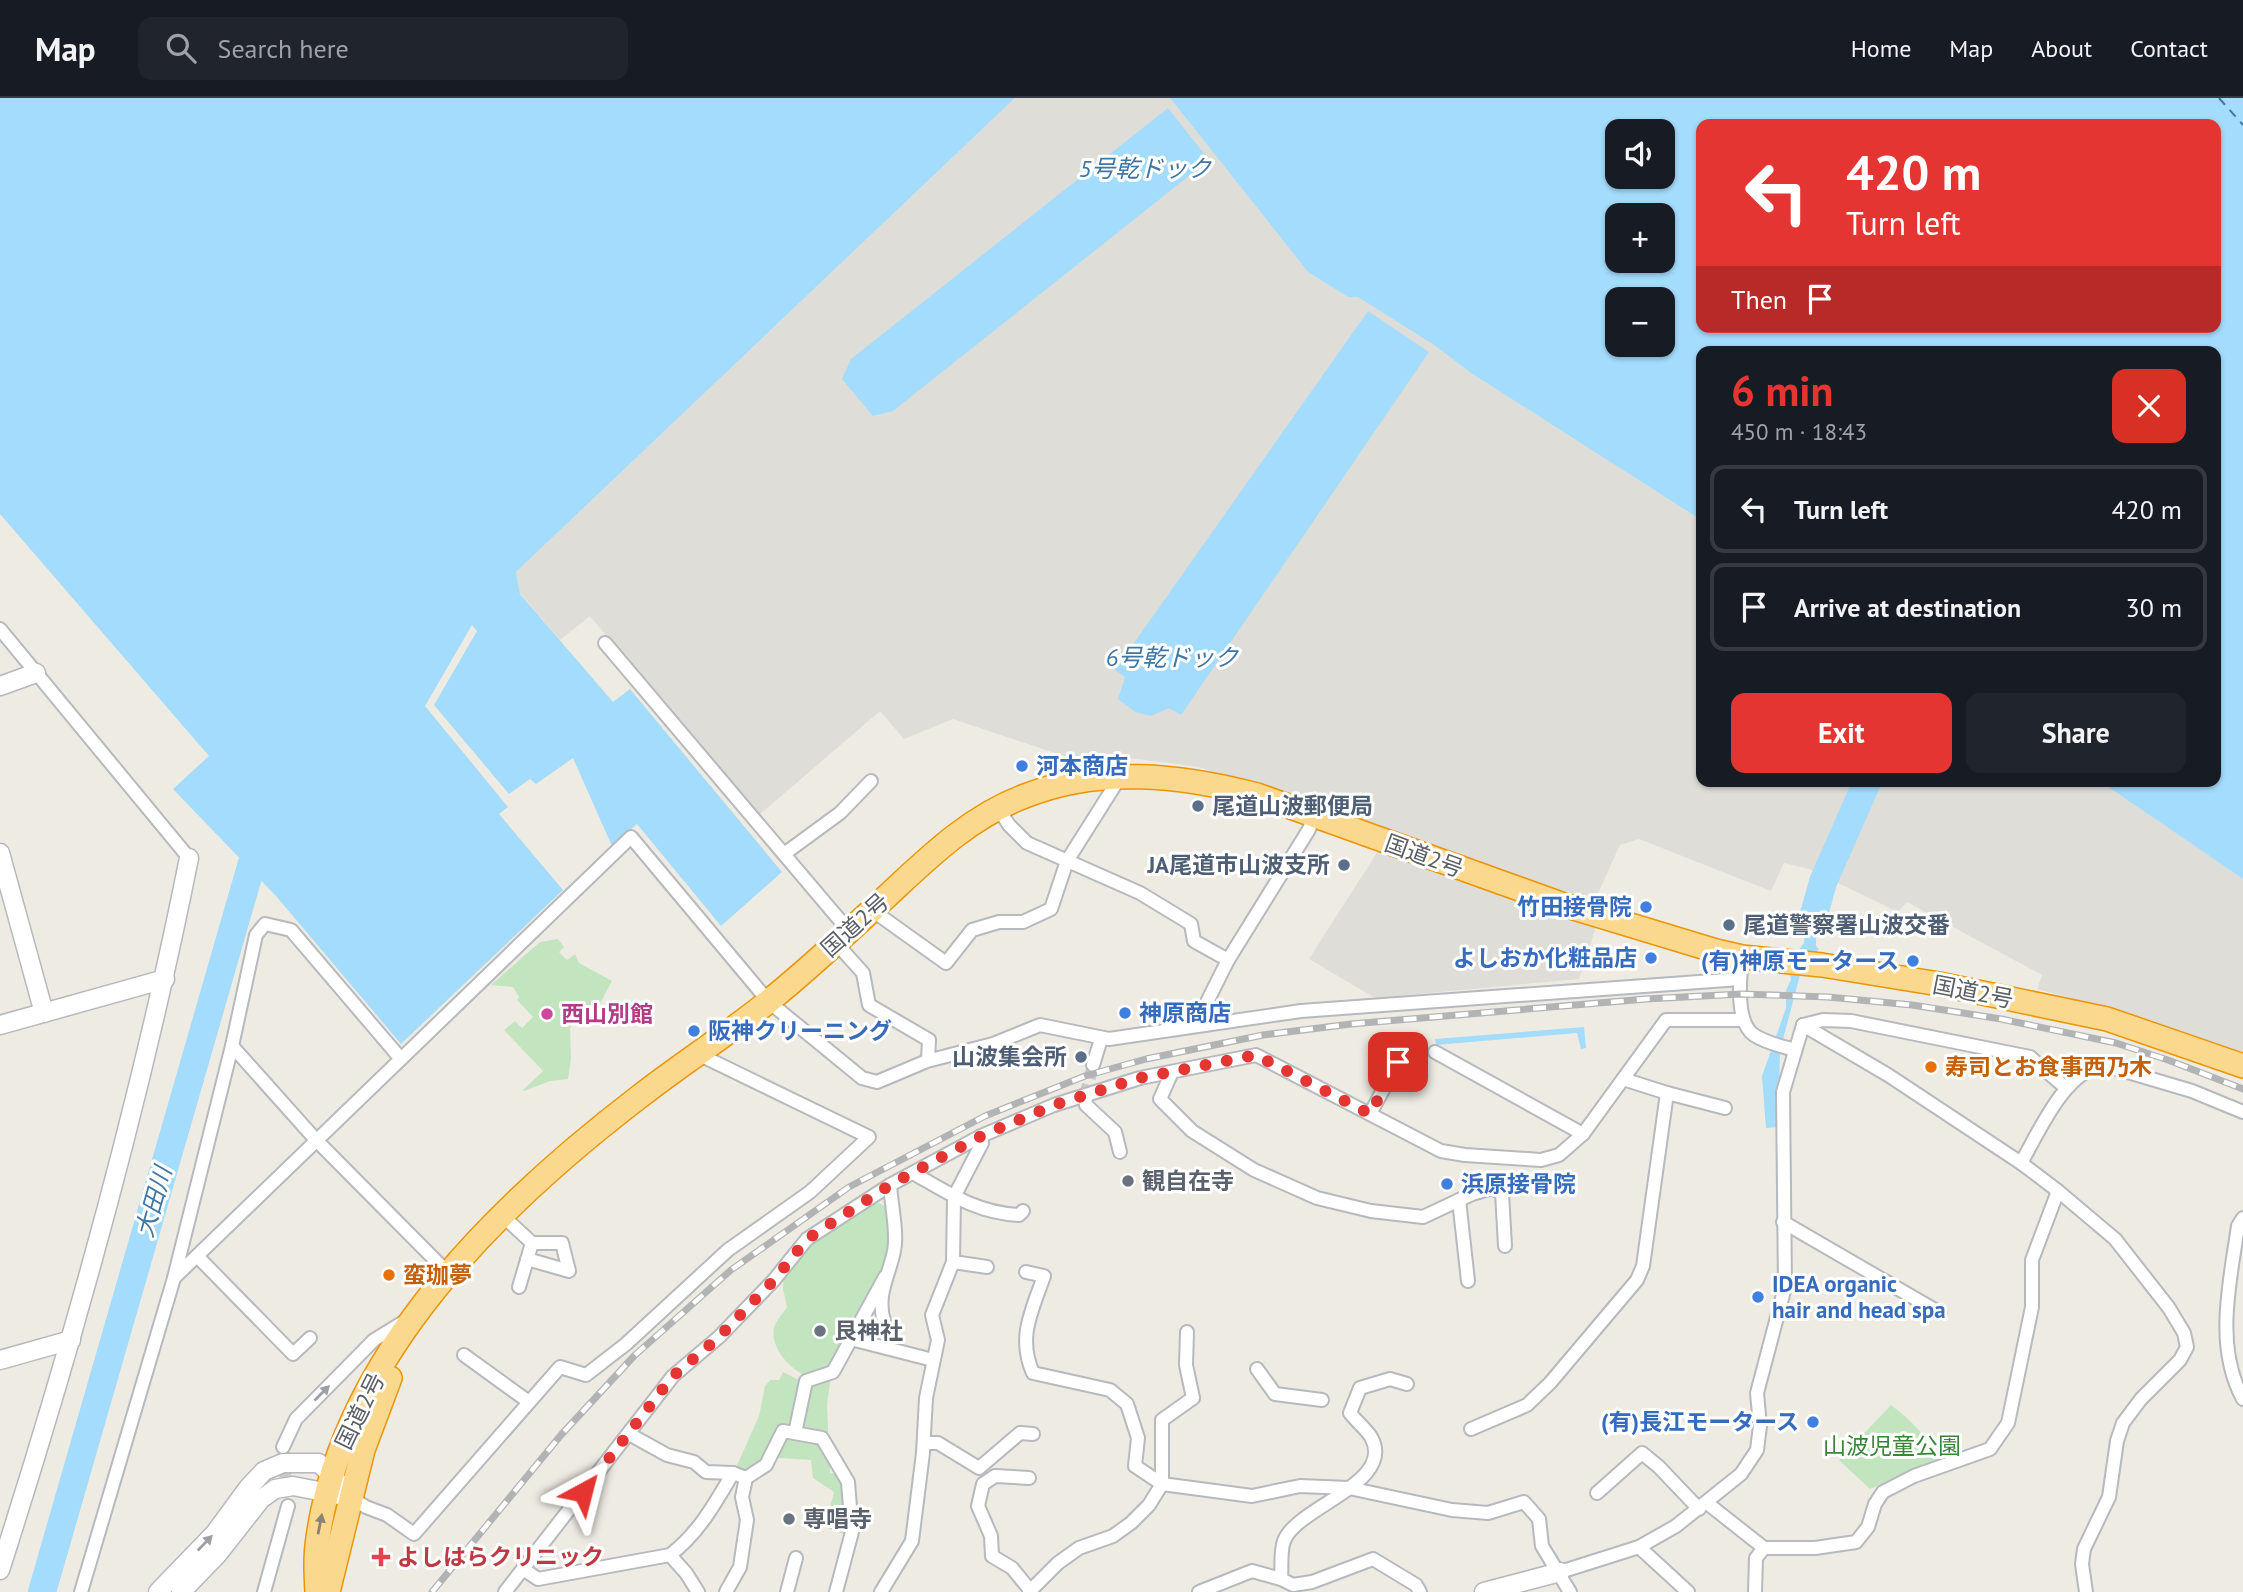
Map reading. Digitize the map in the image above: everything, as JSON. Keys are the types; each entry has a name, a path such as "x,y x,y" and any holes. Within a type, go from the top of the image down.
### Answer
{"highway":[{"name":"国道2号","path":"328,1592 336,1489 344,1443 389,1354 417,1313 449,1274 503,1216 567,1156 639,1096 769,1002 952,837 998,808 1073,780 1104,777 1166,778 1206,783 1256,795 1741,968 1790,962 1939,984 2107,1019 2243,1066"},
{"name":"国道2号","path":"317,1592 317,1540 336,1489 370,1427 399,1359 423,1316 466,1256"}],"street":[{"path":"0,629 190,858 165,979 71,1340 0,1570"},
{"path":"606,643 784,854 843,937 863,973 869,1005 929,1040 928,1060"},
{"path":"0,686 36,673"},
{"path":"872,910 946,963 972,930 999,922 1023,922 1051,909 1067,861 1115,785 1104,777"},
{"path":"784,854 839,813 871,780"},
{"path":"998,808 1009,825 1027,843 1140,893 1191,924 1194,941 1228,960"},
{"path":"1195,1026 1228,960 1315,816"},
{"path":"174,1278 631,837 769,1002 862,1078 877,1082 928,1060 993,1044 1040,1026 1101,1039 1301,1011 1741,968 1742,1020 1751,1034 1795,1050"},
{"path":"0,853 44,1013"},
{"path":"81,1592 174,1278 232,1046 256,935 265,924 291,930 401,1059"},
{"path":"0,1025 165,979"},
{"path":"505,1592 673,1376 719,1337 774,1280 807,1239 890,1185 981,1136 1054,1105 1140,1078 1256,1055 1441,1151 1465,1156 1541,1160 1559,1155 1583,1134 1666,1020 1742,1020"},
{"path":"1803,1024 1823,1020 1851,1021 2030,1056 2066,1088"},
{"path":"1484,1592 1639,1547 1676,1526 1703,1506 1741,1474 1758,1450 1760,1426 1757,1393 1785,1287 1783,1092 1803,1024"},
{"path":"1803,1024 1888,1075 2021,1163 2058,1191 2115,1239 2169,1308 2184,1333 2187,1347 2180,1360 2141,1399 2123,1423 2109,1497 2084,1549 2083,1584 2087,1592"},
{"path":"1093,1065 1101,1039"},
{"path":"232,1046 316,1140 449,1274"},
{"path":"1435,1052 1583,1134"},
{"path":"158,1592 215,1533 264,1471 283,1463 319,1464 336,1489 366,1507 387,1515 414,1534 560,1367 586,1375 728,1250 810,1192 869,1137 698,1054"},
{"path":"1370,1114 1398,1062"},
{"path":"2021,1163 2066,1088 2092,1067 2105,1065 2192,1091 2243,1112"},
{"path":"1171,1072 1160,1099 1192,1131 1254,1170 1317,1198 1371,1211 1423,1217 1472,1194 1492,1188 1502,1192 1505,1246"},
{"path":"1622,1079 1725,1108"},
{"path":"1471,1429 1527,1405 1550,1383 1637,1280 1643,1266 1667,1093"},
{"path":"1085,1096 1086,1105 1115,1132 1120,1152"},
{"path":"881,1592 912,1541 926,1398 937,1340 932,1315 953,1262 954,1197 982,1143 981,1136"},
{"path":"913,1173 954,1197 996,1214 1019,1215 1023,1210"},
{"path":"795,1433 806,1381 833,1372 885,1277 895,1249 890,1185"},
{"path":"1597,1493 1642,1453 1703,1506 1764,1548 1815,1548 1856,1542 1868,1527 1875,1504 1883,1492 1913,1476 1990,1449 2007,1423 2032,1307 2032,1260 2058,1191"},
{"path":"1459,1200 1468,1281"},
{"path":"503,1216 531,1243 562,1243 569,1271 527,1259"},
{"path":"2243,1218 2238,1226 2225,1329 2228,1357 2243,1399"},
{"path":"1783,1222 1940,1313"},
{"path":"519,1287 531,1243"},
{"path":"197,1256 293,1354 310,1338"},
{"path":"953,1262 987,1267"},
{"path":"1026,1272 1044,1276 1026,1327 1026,1357 1032,1373 1110,1390 1127,1404 1138,1438 1135,1466 1162,1484 1252,1496 1300,1486 1349,1488 1452,1510 1488,1513 1524,1502 1539,1520 1542,1546 1570,1592"},
{"path":"884,1321 880,1308 885,1277"},
{"path":"283,1447 296,1419 374,1340 417,1313"},
{"path":"1029,1478 995,1476 983,1484 978,1506 991,1536 992,1556 1012,1568 1029,1591 1058,1563 1079,1548 1113,1536 1130,1523 1149,1505 1162,1484 1162,1420 1193,1398 1186,1365 1187,1332"},
{"path":"851,1339 933,1360"},
{"path":"1,1357 71,1340"},
{"path":"464,1355 529,1402"},
{"path":"1257,1369 1275,1394 1322,1400"},
{"path":"1281,1579 1284,1540 1302,1521 1367,1473 1374,1461 1374,1446 1370,1436 1350,1413 1360,1388 1390,1379 1407,1384"},
{"path":"726,1592 740,1567 747,1520 742,1497 746,1478 766,1465 783,1431 822,1438 848,1482 852,1532 836,1592"},
{"path":"923,1443 939,1443 979,1468 1020,1433 1033,1434"},
{"path":"629,1434 667,1455 694,1462 706,1472 733,1473 746,1478"},
{"path":"523,1569 538,1579 670,1555 687,1542 708,1515 733,1473"},
{"path":"181,1592 217,1555 261,1499 275,1489 293,1486 336,1489"},
{"path":"264,1592 288,1506"},
{"path":"0,1516 19,1510"},
{"path":"1639,1547 1688,1592"},
{"path":"1755,1592 1756,1558 1764,1548"},
{"path":"670,1555 698,1592"},
{"path":"787,1592 796,1558"},
{"path":"1199,1592 1252,1571 1293,1585 1312,1582 1373,1559 1416,1585 1420,1592"}],"shaded area":[{"path":"1015,98 1170,98 1308,272 1348,297 1358,297 1434,345 1471,373 1696,517 1696,787 2108,787 2243,879 2243,1053 2147,1019 2037,989 2042,975 1907,902 1898,912 1809,869 1784,863 1771,891 1639,839 1620,845 1594,902 1199,767 1114,756 1077,765 1067,757 953,719 904,739 880,711 758,816 590,616 560,640 520,593 516,572"},
{"path":"1378,851 1596,927 1579,979 1375,998 1309,959"}],"green space":[{"path":"558,939 564,947 559,952 567,960 575,954 579,963 612,981 592,1015 570,1028 571,1059 568,1079 550,1081 524,1091 543,1071 504,1030 515,1021 522,1028 533,1017 517,1000 519,997 513,987 491,985 540,942"},
{"path":"873,1200 888,1208 891,1248 831,1368 806,1376 787,1363 775,1342 774,1327 787,1307 783,1289 784,1273 809,1242"},
{"path":"783,1372 801,1381 831,1375 827,1405 830,1473 841,1474 846,1483 846,1535 825,1527 834,1492 813,1478 811,1460 767,1457 747,1475 735,1470 759,1416 765,1386 770,1380 779,1380"},
{"name":"山波児童公園","path":"1891,1405 1919,1430 1938,1462 1870,1489 1839,1460"}],"water":[{"path":"0,98 1015,98 516,572 520,594 613,702 630,689 782,872 721,926 637,824 612,846 573,758 536,784 530,779 509,794 434,705 477,631 472,625 425,706 508,807 499,814 563,890 401,1044 276,896 173,789 209,756 0,514"},
{"path":"1170,98 2243,98 2243,879 2108,787 2221,787 2221,346 1696,346 1696,517 1471,373 1434,345 1358,297 1348,297 1308,272"},
{"name":"5号乾ドック","path":"1168,108 1209,160 893,411 873,416 842,379 851,359"},
{"name":"6号乾ドック","path":"1368,311 1429,352 1181,715 1169,708 1151,716 1135,712 1118,699 1125,677 1115,670"},
{"path":"1852,787 1874,787 1838,863 1820,856"},
{"path":"1815,877 1830,883 1816,937 1816,946 1819,949 1800,975 1780,1051 1778,1127 1766,1128 1762,1076 1786,1008 1786,990 1791,980 1790,974 1797,952 1804,943 1807,905"},
{"path":"1584,1027 1586,1048 1581,1049 1577,1033 1436,1045 1435,1039"}],"waterway":[{"path":"1813,918 1823,882 1865,787"},
{"name":"大田川","path":"42,1592 260,835"}],"ferry route":[{"path":"2219,98 2243,125"}],"tunnel":[{"path":"1085,1096 1093,1065"},
{"path":"283,1447 288,1506"}],"railway":[{"path":"432,1592 561,1435 634,1356 731,1270 849,1187 985,1116 1085,1076 1146,1059 1263,1035 1351,1024 1646,999 1741,994 1828,997 1912,1005 2001,1019 2116,1043 2243,1089"}],"place":[{"name":"河本商店","path":"1022,766"},
{"name":"尾道山波郵便局","path":"1198,806"},
{"name":"JA尾道市山波支所","path":"1344,865"},
{"name":"竹田接骨院","path":"1646,907"},
{"name":"尾道警察署山波交番","path":"1729,925"},
{"name":"よしおか化粧品店","path":"1651,958"},
{"name":"(有)神原モータース","path":"1913,961"},
{"name":"神原商店","path":"1125,1013"},
{"name":"西山別館","path":"547,1014"},
{"name":"阪神クリーニング","path":"694,1031"},
{"name":"山波集会所","path":"1081,1057"},
{"name":"寿司とお食事西乃木","path":"1931,1067"},
{"name":"観自在寺","path":"1128,1181"},
{"name":"浜原接骨院","path":"1447,1184"},
{"name":"蛮珈夢","path":"389,1275"},
{"name":"IDEA organic hair and head spa","path":"1758,1297"},
{"name":"艮神社","path":"820,1331"},
{"name":"(有)長江モータース","path":"1813,1422"},
{"name":"専唱寺","path":"789,1519"},
{"name":"よしはらクリニック","path":"381,1557"}],"route":[{"path":"583,1492 673,1376 719,1337 774,1280 807,1239 890,1185 981,1136 1054,1105 1140,1078 1256,1055 1370,1114 1398,1062"}]}
